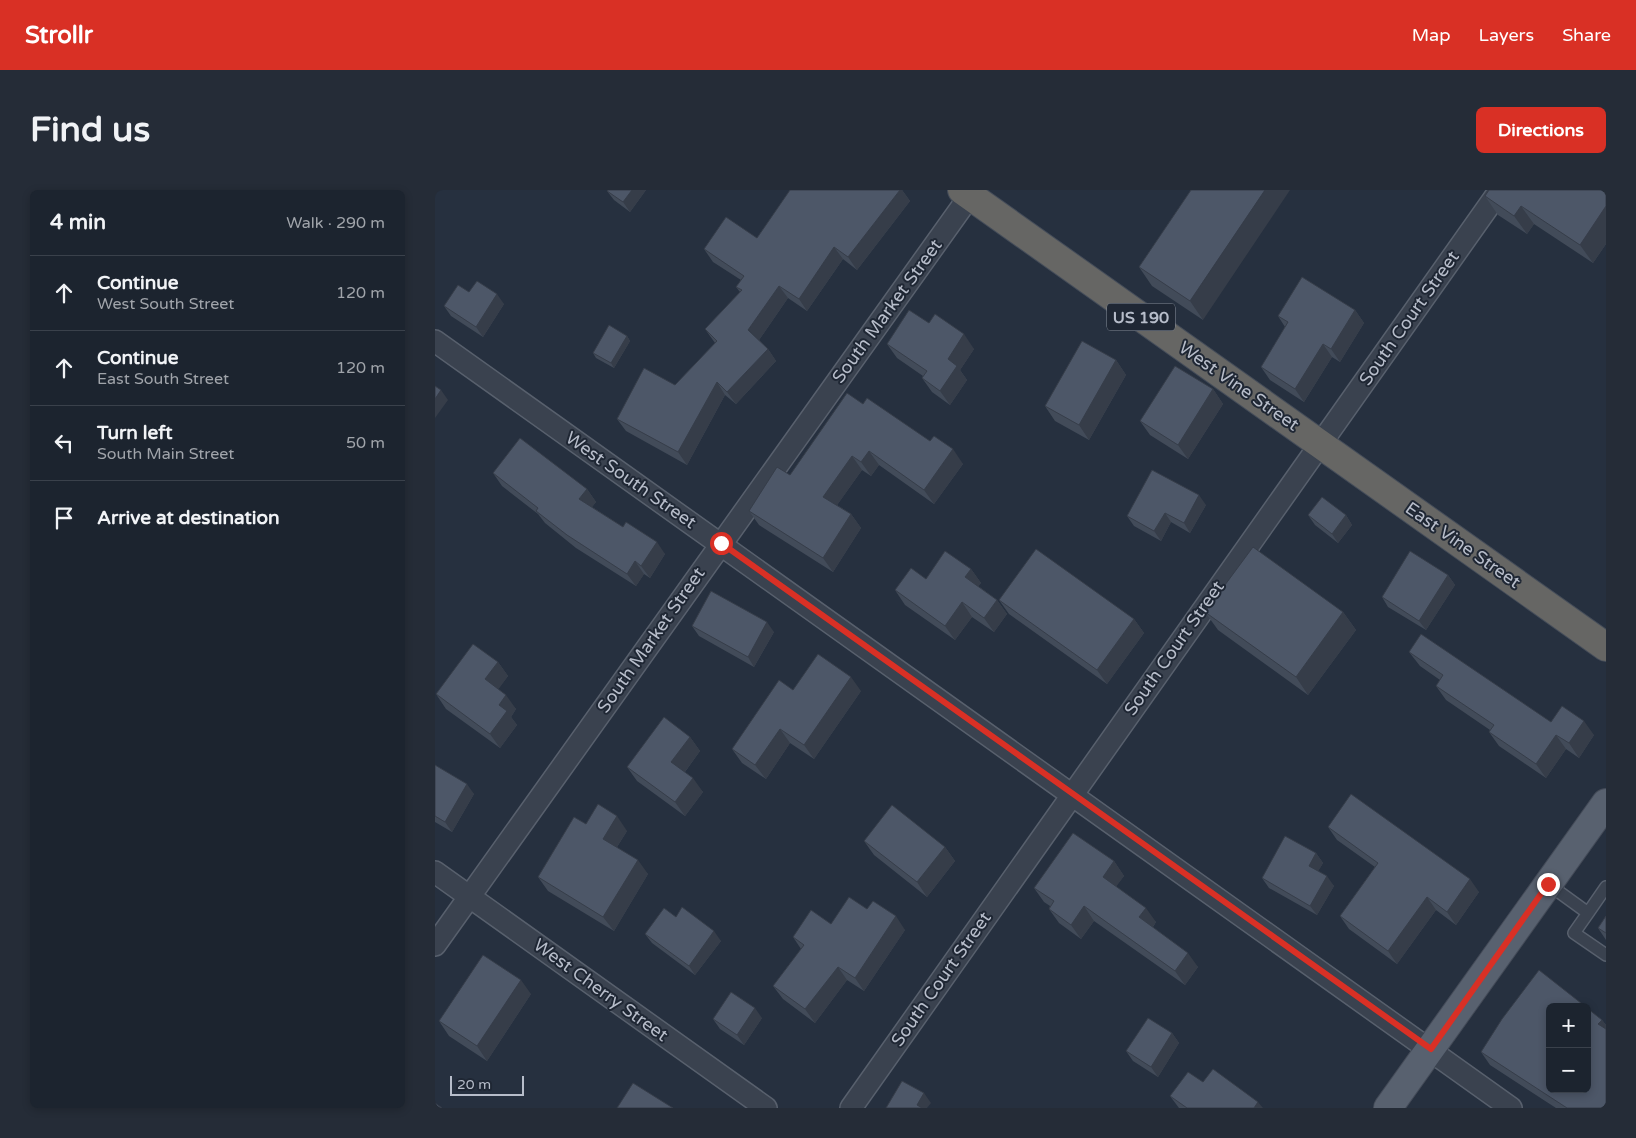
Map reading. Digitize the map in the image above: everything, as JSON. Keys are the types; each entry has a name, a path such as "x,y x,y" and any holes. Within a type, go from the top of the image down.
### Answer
{"highway":[{"name":"West Vine Street","path":"969,192 1319,444"},
{"name":"East Vine Street","path":"1319,444 1606,647"}],"main road":[{"path":"1388,1108 1606,803"}],"street":[{"name":"South Court Street","path":"851,1108 1071,794 1500,190"},
{"name":"South Market Street","path":"435,945 969,192"},
{"name":"West South Street","path":"435,341 1431,1049 1511,1108"},
{"name":"West Cherry Street","path":"435,872 766,1108"}],"lane":[{"path":"1548,884 1588,913"},
{"path":"1606,886 1574,933 1606,955"}],"building":[{"path":"608,190 632,190 623,202"},
{"path":"790,190 900,190 848,257 834,247 799,299 779,286 748,330 768,349 727,392 717,382 678,452 617,419 644,368 675,385 717,341 705,329 742,290 736,287 744,276 704,249 726,217 757,238"},
{"path":"1191,190 1265,190 1190,301 1139,267"},
{"path":"1489,190 1606,190 1606,206 1580,245 1521,206 1514,216 1485,196"},
{"path":"1302,277 1355,310 1331,349 1323,344 1295,389 1261,367 1288,322 1278,316"},
{"path":"477,281 497,294 476,327 444,306 458,285 469,292"},
{"path":"909,310 929,323 935,314 964,334 948,359 957,366 940,391 922,378 927,371 887,344"},
{"path":"609,325 627,336 611,363 593,353"},
{"path":"1082,341 1116,360 1079,425 1045,406"},
{"path":"1175,366 1213,389 1178,445 1140,421"},
{"path":"435,386 441,390 435,399"},
{"path":"847,393 863,404 867,398 930,441 934,436 953,449 924,490 869,451 861,462 852,456 823,497 851,514 823,558 749,511 777,467 790,475"},
{"path":"520,438 587,489 579,499 623,527 626,522 657,542 641,566 635,561 627,574 567,535 536,511 538,508 493,473"},
{"path":"1152,470 1199,495 1184,523 1165,513 1154,531 1127,516"},
{"path":"1322,497 1346,515 1332,534 1308,515"},
{"path":"1253,547 1343,612 1296,677 1205,612"},
{"path":"1036,549 1134,619 1097,670 999,600"},
{"path":"945,551 971,569 965,577 997,600 984,618 962,602 945,626 895,590 911,568 926,579"},
{"path":"1410,551 1448,575 1419,621 1382,597"},
{"path":"711,591 767,622 748,657 692,626"},
{"path":"1421,634 1551,722 1562,706 1584,721 1569,743 1556,735 1536,764 1489,732 1494,725 1436,686 1443,675 1409,652"},
{"path":"473,644 498,662 485,679 506,695 499,705 507,711 490,734 436,694"},
{"path":"818,654 851,677 804,745 780,729 755,765 732,749 779,680 793,690"},
{"path":"664,717 690,737 671,762 693,778 675,802 627,767"},
{"path":"435,765 467,784 445,822 435,816"},
{"path":"1351,794 1470,879 1447,912 1427,897 1388,951 1340,916 1378,863 1328,827"},
{"path":"598,804 617,816 603,839 638,860 603,917 538,877 574,817 586,824"},
{"path":"892,805 945,847 917,882 864,841"},
{"path":"1073,833 1114,861 1103,877 1146,908 1139,917 1188,953 1175,971 1084,906 1071,925 1049,909 1054,901 1034,888"},
{"path":"1285,836 1316,853 1309,866 1327,876 1310,906 1262,878"},
{"path":"849,897 867,909 873,901 896,916 855,978 838,967 805,1009 773,986 804,945 793,937 811,910 831,924"},
{"path":"682,907 714,931 689,966 645,934 664,908 676,917"},
{"path":"1606,916 1606,933 1598,928"},
{"path":"483,955 521,980 477,1046 439,1021"},
{"path":"1539,970 1581,1003 1546,1003 1546,1093 1591,1093 1591,1011 1602,1020 1598,1024 1606,1029 1606,1108 1567,1108 1481,1052 1502,1019"},
{"path":"731,992 755,1008 737,1035 713,1019"},
{"path":"1148,1018 1172,1033 1151,1067 1126,1051"},
{"path":"1213,1069 1258,1102 1254,1108 1187,1108 1170,1096 1188,1072 1203,1082"},
{"path":"902,1081 924,1093 917,1105 922,1108 886,1108"},
{"path":"633,1083 673,1108 617,1108"},
{"path":"435,1103 442,1108 435,1108"}],"route":[{"path":"721,543 1431,1049 1548,884"}]}
